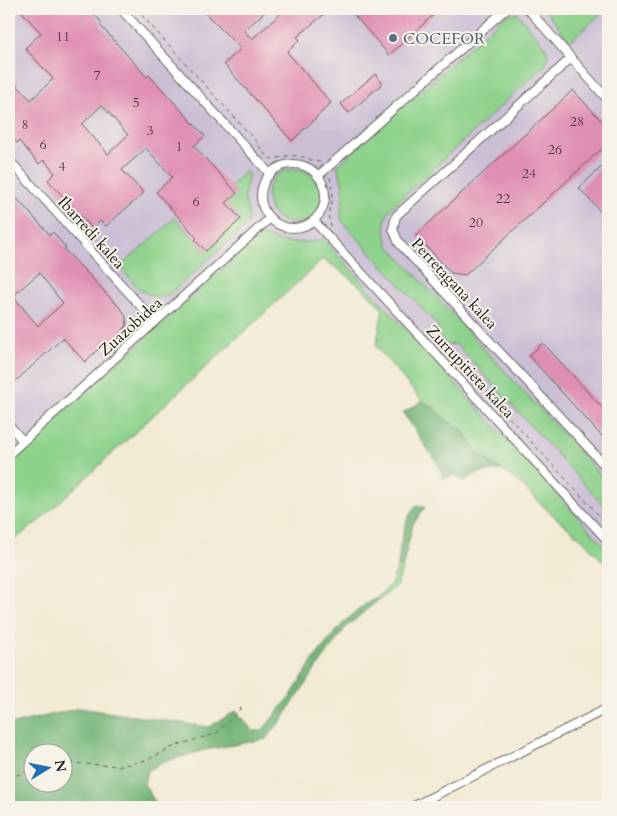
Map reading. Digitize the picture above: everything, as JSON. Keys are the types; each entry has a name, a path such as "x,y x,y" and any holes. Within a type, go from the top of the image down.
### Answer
{"street":[{"path":"121,9 270,174"},
{"path":"318,176 506,9"},
{"path":"528,9 608,100"},
{"name":"Perretagana kalea","path":"570,59 396,216 393,229 399,244 608,469"},
{"name":"Ibarredi kalea","path":"9,160 155,322"},
{"path":"290,164 306,166 318,176 323,184 325,194 324,204 314,220 299,228 284,227 270,218 265,212 261,196 262,188 276,168 290,164"},
{"name":"Zuazobidea","path":"9,454 270,218"},
{"name":"Zurrupitieta kalea","path":"314,220 608,541"},
{"path":"9,425 24,442"},
{"path":"412,807 608,708"}],"path":[{"path":"136,9 255,140 268,158 299,156 323,162 330,171 333,198 328,219 333,230"},
{"path":"452,359 457,361 608,525"},
{"path":"72,763 120,766 147,760 175,746 217,733 243,706"},
{"path":"9,777 22,774"}],"shaded area":[{"path":"9,9 608,9 608,550 323,239 304,243 286,243 272,239 9,461"}],"green space":[{"path":"544,9 606,9 570,41"},
{"path":"517,13 546,48 548,55 546,64 391,208 386,217 385,232 390,247 608,483 608,510 456,344 447,345 438,335 438,326 341,218 343,191 337,166 506,15"},
{"path":"294,169 304,171 313,177 319,186 321,196 319,206 313,215 304,221 294,223 284,221 275,215 269,206 267,196 269,186 275,177 284,171"},
{"path":"246,171 249,175 244,196 249,217 248,224 169,295 153,296 135,285 120,267 175,218 206,251 240,220 213,224 230,186"},
{"path":"261,234 284,242 307,242 323,239 608,550 608,567 582,539 556,518 516,480 478,454 463,431 422,401 376,346 383,310 355,282 323,259 40,520 9,544 9,461"},
{"path":"422,401 463,431 478,454 501,470 477,473 463,482 455,474 443,479 438,464 403,413"},
{"path":"415,506 425,507 413,524 402,569 398,565 401,542 405,527"},
{"path":"398,565 402,569 397,586 376,602 377,598 392,583"},
{"path":"377,598 376,602 346,627 281,721 266,739 205,750 166,761 147,771 144,784 158,807 9,807 9,725 79,708 209,727 236,711 253,731 262,731 290,697 315,657 345,621 367,603"}],"building":[{"path":"19,9 89,9 102,23 100,25 147,77 149,75 205,136 194,146 237,193 226,203 241,219 206,251 195,240 197,238 156,192 172,177 146,148 122,170 144,193 106,226 100,221 92,228 48,180 55,173 44,160 39,164 19,141 17,143 9,133 9,77 31,100 53,79 25,48 41,33","holes":["102,105 128,135 108,154 82,124"]},
{"path":"201,9 268,9 244,31 252,39 286,9 330,9 297,37 300,40 287,52 331,103 292,141 224,64 241,49"},
{"path":"349,9 440,9 389,55"},
{"path":"375,74 383,83 349,113 341,104"},
{"path":"573,90 608,128 608,143 465,275 451,273 416,235"},
{"path":"608,161 608,220 579,188"},
{"path":"9,190 50,235 53,232 66,248 64,249 123,311 127,325 103,349 101,346 85,362 63,338 9,387","holes":["39,273 63,303 38,326 13,296"]},
{"path":"543,343 608,414 608,443 529,356"}],"place":[{"name":"COCEFOR","path":"393,38"}]}
